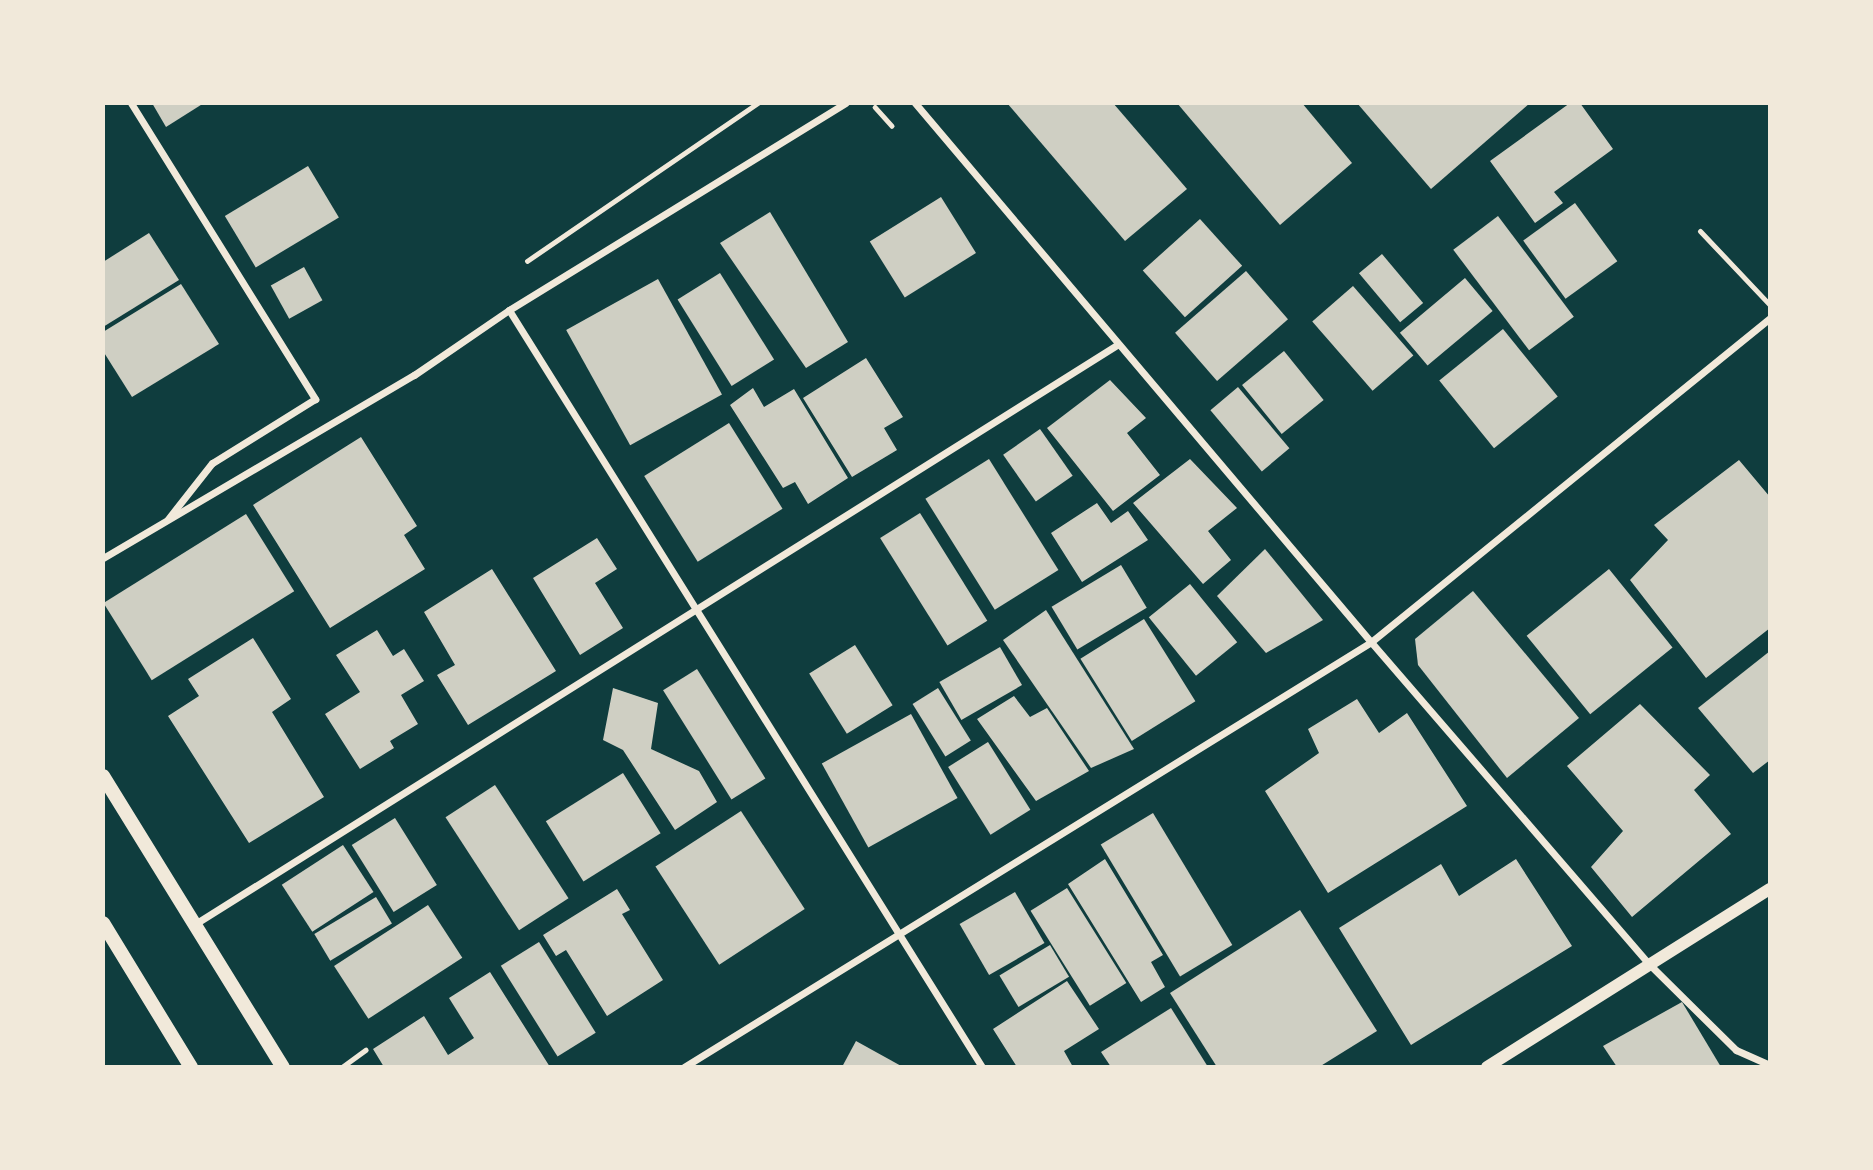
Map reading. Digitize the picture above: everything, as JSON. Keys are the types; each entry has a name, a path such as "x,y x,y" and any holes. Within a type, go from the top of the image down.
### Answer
{"main road":[{"path":"103,776 284,1067"},
{"path":"103,923 191,1067"}],"street":[{"path":"131,103 315,399 212,463 166,523"},
{"path":"103,558 414,374 509,310 845,103"},
{"path":"915,103 1117,345 1650,965 1736,1050 1770,1066"},
{"path":"509,310 982,1067"},
{"path":"684,1067 1371,642 1770,318"},
{"path":"194,924 1117,345"},
{"path":"1487,1067 1770,889"}],"lane":[{"path":"1700,231 1770,306"}],"path":[{"path":"520,265 758,103"},
{"path":"342,1067 365,1050"}],"building":[{"path":"152,103 204,103 166,127"},
{"path":"1007,103 1113,103 1187,189 1125,241"},
{"path":"1177,103 1302,103 1352,163 1280,225"},
{"path":"1357,103 1530,103 1431,189"},
{"path":"1570,103 1580,103 1613,149 1554,192 1563,203 1535,223 1490,161"},
{"path":"308,166 339,217 256,267 225,216"},
{"path":"941,197 976,253 905,297 870,242"},
{"path":"1575,203 1617,261 1566,299 1523,241"},
{"path":"770,212 848,342 806,368 720,243"},
{"path":"1498,216 1574,317 1529,350 1453,250"},
{"path":"1200,219 1242,266 1185,317 1143,271"},
{"path":"149,233 179,280 103,327 103,262"},
{"path":"1382,254 1423,303 1400,322 1359,273"},
{"path":"304,267 322,300 289,319 271,285"},
{"path":"1246,271 1288,319 1217,381 1175,333"},
{"path":"720,273 774,360 732,386 678,299"},
{"path":"1465,278 1493,311 1428,366 1400,333"},
{"path":"658,279 722,394 630,445 566,330"},
{"path":"181,284 219,344 132,397 103,351 103,332"},
{"path":"1353,286 1413,355 1373,391 1312,321"},
{"path":"1503,329 1558,397 1494,448 1439,381"},
{"path":"1284,351 1324,400 1282,434 1242,385"},
{"path":"866,358 903,417 884,428 897,450 852,477 803,398"},
{"path":"1110,380 1146,418 1127,433 1160,475 1113,511 1047,428"},
{"path":"1238,387 1289,448 1262,471 1210,410"},
{"path":"753,388 764,407 794,389 848,478 808,504 795,482 783,488 730,405"},
{"path":"729,423 783,509 698,562 644,476"},
{"path":"1040,429 1073,476 1036,502 1003,455"},
{"path":"361,437 417,526 404,535 425,569 330,628 253,505"},
{"path":"989,459 1058,570 995,610 925,499"},
{"path":"1190,459 1237,508 1208,531 1231,560 1203,584 1133,503"},
{"path":"1739,460 1770,497 1770,628 1706,678 1630,580 1668,540 1654,525"},
{"path":"1097,503 1111,523 1128,511 1148,540 1082,582 1051,533"},
{"path":"920,513 987,621 947,646 880,538"},
{"path":"246,514 294,591 152,680 104,603"},
{"path":"597,538 617,569 595,583 623,628 580,655 533,578"},
{"path":"1265,549 1323,620 1266,653 1217,596"},
{"path":"1121,565 1147,608 1077,650 1052,607"},
{"path":"492,569 556,671 468,725 437,675 455,665 424,612"},
{"path":"1609,569 1673,647 1590,714 1527,636"},
{"path":"1190,584 1237,642 1196,676 1149,617"},
{"path":"1473,591 1579,718 1507,778 1418,665 1415,639"},
{"path":"1046,610 1134,749 1091,768 1003,640"},
{"path":"1144,619 1195,701 1132,741 1080,659"},
{"path":"377,630 393,656 404,649 424,681 401,695 418,724 390,741 394,748 360,769 325,714 360,692 336,655"},
{"path":"253,638 291,699 272,712 324,797 249,843 168,716 199,696 188,679"},
{"path":"855,645 893,705 847,734 809,674"},
{"path":"1000,647 1022,685 961,720 939,682"},
{"path":"1770,651 1770,760 1753,773 1698,708"},
{"path":"697,669 765,778 731,800 663,690"},
{"path":"613,688 658,703 651,749 699,771 717,802 675,830 623,750 603,740"},
{"path":"938,688 971,741 945,756 913,704"},
{"path":"1014,696 1030,717 1047,708 1089,771 1036,801 977,719"},
{"path":"1357,699 1379,733 1407,713 1467,806 1328,893 1265,791 1319,753 1308,729"},
{"path":"1640,704 1710,775 1694,790 1731,834 1632,917 1591,867 1623,831 1567,766"},
{"path":"911,714 958,798 868,847 822,763"},
{"path":"988,742 1030,810 991,835 948,767"},
{"path":"623,773 661,833 583,881 546,821"},
{"path":"495,785 569,898 519,930 446,817"},
{"path":"741,811 805,909 719,965 655,867"},
{"path":"1153,813 1232,945 1180,976 1101,844"},
{"path":"395,818 437,885 394,912 352,845"},
{"path":"343,845 373,892 312,932 282,885"},
{"path":"1105,859 1163,955 1151,962 1165,987 1141,1002 1068,884"},
{"path":"1516,859 1572,946 1411,1045 1339,928 1441,864 1459,896"},
{"path":"1067,888 1126,983 1090,1006 1031,911"},
{"path":"617,889 630,910 622,914 663,980 607,1016 566,950 556,956 543,935"},
{"path":"1015,892 1044,943 989,975 960,924"},
{"path":"376,897 392,924 330,961 314,934"},
{"path":"428,905 462,958 368,1019 334,966"},
{"path":"1300,910 1377,1031 1319,1067 1217,1067 1170,993"},
{"path":"539,942 596,1033 558,1057 501,966"},
{"path":"1050,945 1069,977 1018,1007 999,975"},
{"path":"490,972 550,1067 384,1067 373,1049 424,1016 448,1055 474,1038 449,998"},
{"path":"1067,981 1099,1029 1064,1051 1073,1067 1017,1067 993,1029"},
{"path":"1682,1002 1721,1067 1617,1067 1603,1046"},
{"path":"1171,1008 1208,1067 1111,1067 1101,1052"},
{"path":"856,1041 903,1067 842,1067"}]}
